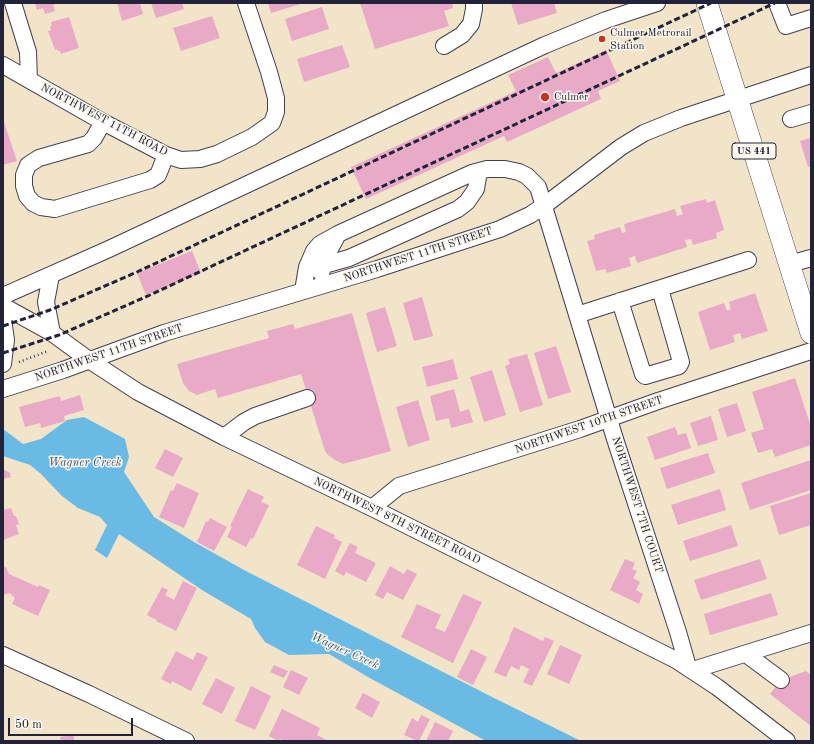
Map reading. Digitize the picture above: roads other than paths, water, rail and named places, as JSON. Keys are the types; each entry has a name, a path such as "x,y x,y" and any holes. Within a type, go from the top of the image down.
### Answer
{"main road":[{"name":"US 441","path":"706,3 811,333"}],"street":[{"path":"13,3 28,52 29,80"},
{"name":"NORTHWEST 11TH ROAD","path":"3,65 103,122 166,155 180,160 200,158 217,154 252,137 272,123 276,112 276,98 269,72 246,3"},
{"path":"444,46 462,35 470,24 474,3"},
{"path":"3,296 109,249 545,45 606,20 657,3"},
{"path":"777,3 786,26 811,18"},
{"name":"NORTHWEST 11TH STREET","path":"3,390 164,333 500,229 545,206 609,156 639,136 676,120 811,75"},
{"path":"791,119 811,112"},
{"path":"103,122 94,138 88,144 39,158 28,165 24,175 24,186 27,196 33,203 41,207 55,209 150,180 158,175 166,155"},
{"name":"NORTHWEST 7TH COURT","path":"310,289 304,281 309,259 320,244 338,234 458,178 479,171 487,169 505,169 527,176 538,187 545,206 551,232 609,418 690,669"},
{"path":"324,265 349,258 458,209 467,202 476,189 479,171"},
{"path":"310,289 324,265 338,234"},
{"path":"790,264 811,258"},
{"path":"577,315 748,260"},
{"path":"50,275 46,302 52,333"},
{"path":"620,301 643,374 645,376 679,366 681,362 660,289"},
{"name":"NORTHWEST 8TH STREET ROAD","path":"3,306 52,333 89,360 138,392 224,437 372,508 649,646 690,669 717,687 787,741"},
{"path":"3,319 10,363"},
{"name":"NORTHWEST 10TH STREET","path":"372,508 399,486 580,429 811,351"},
{"path":"224,437 244,422 255,416 306,398"},
{"path":"690,669 746,654 811,633"},
{"path":"746,654 781,680"},
{"path":"3,655 89,694 186,741"}],"water":[{"name":"Wagner Creek","path":"84,417 125,439 129,457 124,472 154,517 194,542 244,570 581,741 486,741 368,677 329,654 289,655 265,642 255,628 251,619 202,590 119,534 107,558 95,550 107,525 100,517 78,508 62,496 30,465 3,456 3,429 23,444 41,439 67,420"}],"railway":[{"path":"3,326 50,310 137,272 711,3"},
{"path":"3,353 59,335 150,295 775,3"}],"place":[{"name":"Culmer Metrorail Station","path":"602,39"},
{"name":"Culmer","path":"545,97"}]}
